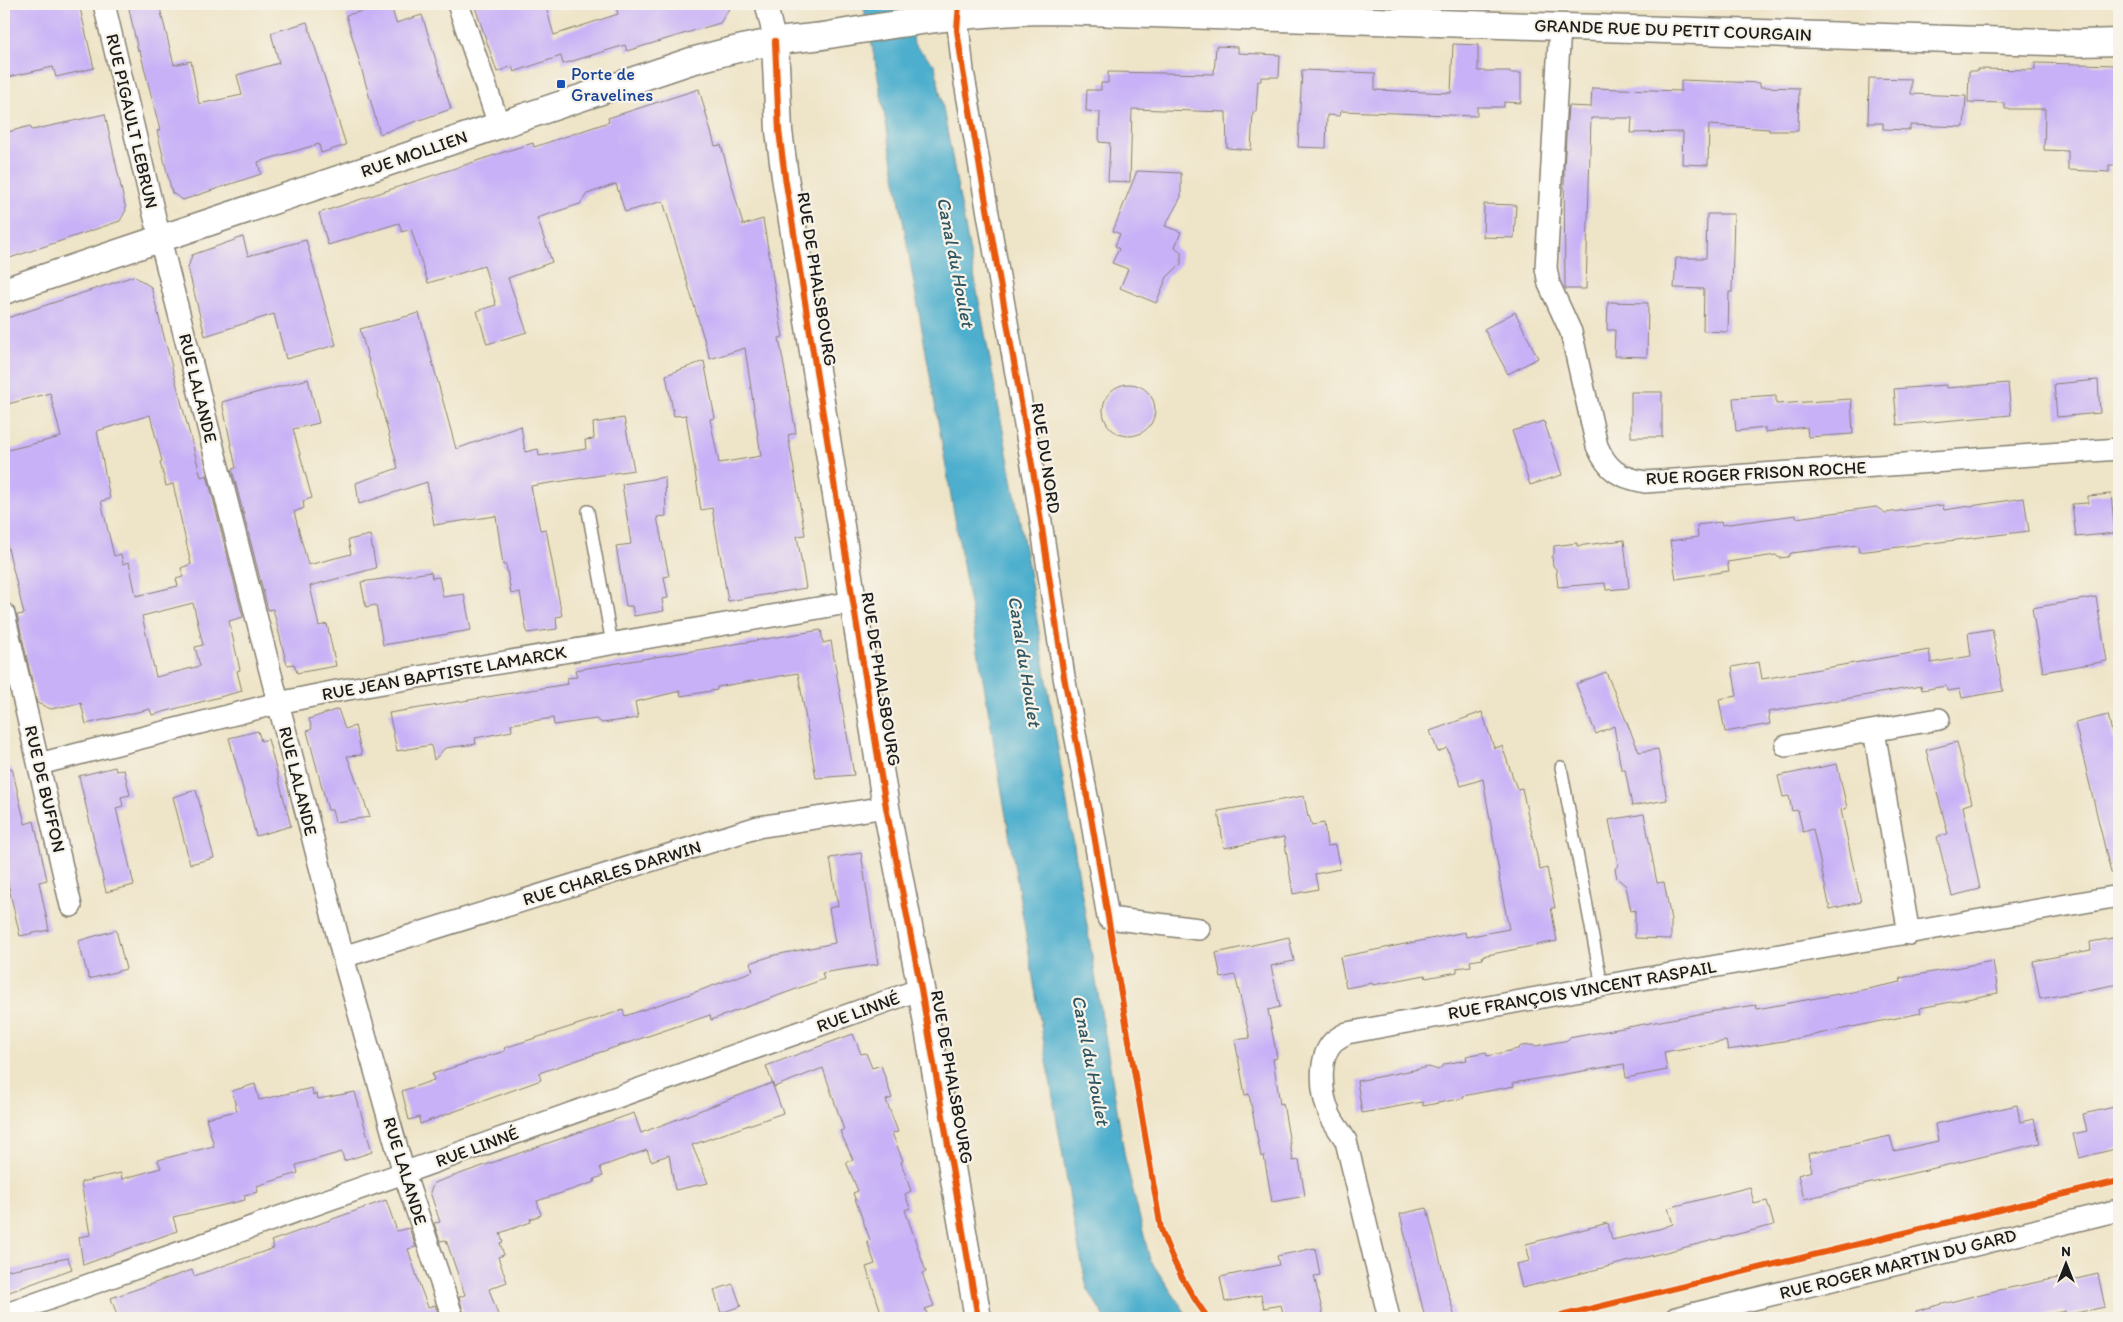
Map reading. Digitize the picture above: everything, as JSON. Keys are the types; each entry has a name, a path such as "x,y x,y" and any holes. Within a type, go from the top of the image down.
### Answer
{"street":[{"name":"RUE PIGAULT LEBRUN","path":"104,4 160,239"},
{"path":"458,4 499,125"},
{"path":"766,4 774,41"},
{"name":"GRANDE RUE DU PETIT COURGAIN","path":"916,21 958,10 1055,11 2080,43 2119,42"},
{"name":"RUE DU NORD","path":"958,10 963,71 1036,488 1064,677 1108,918 1199,929"},
{"name":"RUE MOLLIEN","path":"4,291 688,62 726,51 774,41 830,35 916,21"},
{"name":"RUE ROGER FRISON ROCHE","path":"1560,26 1546,268 1549,284 1571,332 1596,446 1604,461 1615,472 1628,478 1645,482 2119,449"},
{"name":"RUE DE PHALSBOURG","path":"774,41 781,149 853,602 886,806 921,989 978,1318"},
{"name":"RUE LALANDE","path":"160,239 343,957 404,1173 453,1318"},
{"name":"RUE JEAN BAPTISTE LAMARCK","path":"39,764 278,703 385,682 853,602"},
{"name":"RUE DE BUFFON","path":"4,614 71,906"},
{"path":"1786,746 1939,719"},
{"path":"1874,730 1909,934"},
{"name":"RUE CHARLES DARWIN","path":"343,957 758,827 886,806"},
{"name":"RUE FRANÇOIS VINCENT RASPAIL","path":"1389,1318 1346,1141 1330,1116 1326,1104 1323,1067 1326,1052 1334,1041 1347,1033 1363,1028 2119,896"},
{"name":"RUE LINNÉ","path":"4,1315 921,989"},
{"name":"RUE ROGER MARTIN DU GARD","path":"1676,1318 2119,1210"}],"lane":[{"path":"588,511 612,644"},
{"path":"1561,767 1602,986"}],"water":[{"name":"Canal du Houlet","path":"863,4 908,4 914,44 935,65 1028,565 1125,1158 1150,1260 1189,1318 1105,1318 1087,1288 1076,1235 987,702 875,60"}],"building":[{"path":"4,4 79,4 94,68 56,77 53,67 4,78"},
{"path":"128,4 159,4 174,65 191,61 199,104 242,95 237,75 279,63 271,33 307,22 346,145 321,153 319,144 258,162 261,174 183,200 172,193 157,131 160,130 140,51 138,51"},
{"path":"474,4 545,4 554,35 618,14 615,4 732,4 720,23 627,51 625,45 563,64 561,56 514,72 512,66 497,72"},
{"path":"391,5 396,23 422,15 451,109 380,134 346,15"},
{"path":"1453,44 1478,45 1478,71 1521,73 1521,103 1504,102 1504,107 1477,107 1477,116 1341,111 1340,116 1327,115 1326,148 1298,147 1302,70 1375,73 1375,90 1451,93"},
{"path":"1216,46 1238,47 1238,53 1280,55 1279,77 1261,77 1261,81 1258,81 1256,112 1253,112 1251,150 1227,148 1226,112 1132,109 1130,182 1108,181 1110,143 1099,142 1100,112 1086,111 1087,90 1101,90 1101,83 1108,83 1108,72 1214,74"},
{"path":"2035,63 2119,65 2119,165 2109,165 2109,172 2068,170 2068,151 2044,150 2045,109 2005,109 2005,103 1968,102 1969,71 1978,71 1977,69 2035,70"},
{"path":"1869,78 1911,79 1911,94 1966,96 1964,127 1910,125 1910,130 1883,129 1883,123 1868,123"},
{"path":"1681,80 1760,83 1760,87 1799,88 1798,131 1769,131 1769,129 1709,125 1708,165 1682,164 1683,132 1631,133 1632,118 1591,118 1586,289 1565,289 1564,168 1568,106 1591,107 1592,88 1681,91"},
{"path":"699,89 715,146 721,145 743,225 763,219 783,337 779,338 796,433 788,435 805,535 797,536 806,588 728,601 712,508 701,510 686,415 674,416 666,375 704,361 715,418 710,419 719,463 761,456 745,348 710,359 663,201 625,212 616,184 587,194 580,204 537,218 552,262 508,278 527,332 487,344 477,311 496,305 484,266 428,283 411,229 402,232 399,223 328,245 319,213 513,149 533,143 534,147 609,122 608,118"},
{"path":"105,114 126,210 120,221 4,260 4,133 30,126 32,130"},
{"path":"1137,171 1181,173 1181,197 1165,226 1181,232 1175,247 1181,252 1181,264 1167,277 1156,303 1120,288 1128,269 1112,263 1119,249 1115,246 1120,234 1113,231"},
{"path":"1484,204 1516,205 1514,238 1483,237"},
{"path":"1707,214 1734,214 1732,292 1729,292 1728,332 1703,331 1704,289 1674,288 1676,258 1706,258"},
{"path":"243,237 248,256 306,240 336,345 286,359 274,314 205,336 188,268 192,255"},
{"path":"134,276 151,287 201,477 207,475 243,617 229,621 240,670 237,671 242,691 152,715 150,709 86,724 81,703 51,709 37,703 17,615 24,614 4,532 4,451 61,437 50,393 4,405 4,319","holes":["150,415 162,461 160,462 166,486 173,484 191,564 181,568 183,577 176,579 178,586 136,596 129,562 123,564 121,554 114,556 101,501 110,499 97,431","193,603 203,645 195,647 200,666 156,677 142,616"]},
{"path":"1608,302 1648,303 1647,357 1614,356 1615,330 1607,330"},
{"path":"1515,312 1538,358 1508,374 1484,329"},
{"path":"419,313 456,449 521,426 525,452 538,449 539,456 586,449 585,440 594,439 593,423 624,418 634,470 531,486 540,530 546,529 562,616 556,617 557,629 527,633 520,592 511,594 506,565 503,565 496,516 434,525 427,482 359,504 356,483 398,468 360,329"},
{"path":"308,379 319,423 293,429 312,498 303,501 304,508 294,512 308,565 351,554 348,540 370,535 376,568 310,586 319,626 327,624 336,666 297,673 294,664 287,665 273,609 268,610 232,469 236,468 222,402"},
{"path":"2098,380 2100,413 2057,417 2054,384"},
{"path":"2008,383 2011,415 1897,425 1894,389 1946,385 1946,388"},
{"path":"1129,384 1139,386 1147,392 1153,400 1155,410 1153,420 1147,428 1139,434 1129,436 1119,434 1111,428 1105,420 1103,410 1105,400 1111,392 1119,386"},
{"path":"1631,392 1662,392 1662,437 1631,437"},
{"path":"1776,395 1776,404 1851,399 1853,434 1808,437 1807,427 1765,432 1765,428 1736,431 1733,398"},
{"path":"1544,421 1562,475 1530,485 1512,431"},
{"path":"665,477 666,516 657,517 669,576 664,577 668,598 662,599 664,611 634,616 632,606 626,606 616,546 631,544 622,484"},
{"path":"2111,494 2115,533 2076,537 2072,504 2088,503 2088,496"},
{"path":"2024,498 2029,531 1859,552 1858,545 1791,553 1788,557 1779,558 1776,555 1727,562 1729,571 1676,579 1670,541 1698,537 1697,525 1721,522 1722,525 1796,515 1796,518 1876,507 1885,513 1943,505 1944,510"},
{"path":"1624,540 1629,588 1606,590 1605,583 1558,587 1556,569 1553,566 1552,557 1554,546 1577,543 1577,546"},
{"path":"431,572 432,578 439,577 443,597 464,594 471,630 383,645 376,605 366,607 361,582"},
{"path":"2096,597 2107,661 2043,672 2032,608"},
{"path":"1992,629 2003,691 1962,698 1960,689 1947,691 1946,686 1922,690 1921,686 1768,712 1770,724 1725,732 1719,699 1737,696 1732,667 1759,662 1762,679 1929,650 1931,663 1971,656 1968,633"},
{"path":"821,630 823,643 831,641 854,775 816,778 798,673 717,687 717,690 681,696 680,691 635,702 638,718 602,723 596,719 554,725 553,718 511,724 512,731 475,738 476,744 445,748 434,760 431,745 397,751 389,713 568,684 567,678 577,677 575,670"},
{"path":"1606,672 1639,752 1658,749 1667,800 1632,806 1625,769 1621,769 1614,726 1596,734 1576,684"},
{"path":"338,709 345,729 355,726 362,755 347,756 370,817 335,822 332,810 328,810 307,731 312,729 309,719"},
{"path":"1482,712 1494,748 1502,746 1517,789 1522,788 1540,870 1547,868 1555,908 1551,908 1557,941 1482,956 1483,959 1470,961 1471,966 1457,968 1457,972 1426,978 1425,975 1346,988 1340,957 1465,932 1466,937 1509,929 1483,779 1461,786 1447,748 1438,752 1430,731"},
{"path":"2108,715 2119,763 2119,872 2111,873 2075,723"},
{"path":"258,731 261,741 268,739 291,826 256,836 229,738"},
{"path":"1957,742 1972,803 1963,806 1980,889 1952,896 1937,837 1948,834 1926,750"},
{"path":"1837,764 1847,808 1841,810 1861,902 1830,909 1813,829 1803,832 1798,810 1792,811 1789,796 1783,797 1778,776"},
{"path":"115,767 116,771 124,770 130,795 121,797 123,806 116,808 134,885 106,892 79,776"},
{"path":"12,768 25,824 34,821 47,880 39,882 49,930 20,936 4,866 4,769"},
{"path":"196,790 214,858 190,864 173,797"},
{"path":"1304,796 1308,817 1312,825 1324,823 1327,846 1335,845 1340,869 1315,874 1318,889 1293,894 1284,837 1224,848 1218,811"},
{"path":"1644,814 1657,883 1664,882 1671,920 1671,939 1635,938 1635,910 1631,911 1626,886 1617,878 1615,869 1618,865 1609,820"},
{"path":"861,853 878,964 822,973 824,979 711,1020 710,1015 539,1073 541,1080 420,1124 419,1117 409,1120 402,1091 434,1080 432,1074 505,1051 504,1048 623,1010 625,1016 690,994 753,971 750,963 775,955 835,943 829,908 838,906 830,858"},
{"path":"116,930 126,969 89,979 78,941"},
{"path":"1289,937 1294,961 1271,966 1280,1007 1268,1010 1277,1058 1273,1059 1280,1104 1283,1103 1293,1161 1299,1160 1305,1196 1272,1202 1264,1156 1261,1157 1249,1094 1245,1095 1235,1040 1250,1038 1235,975 1221,978 1216,953"},
{"path":"2119,937 2119,984 2040,999 2033,961 2091,950 2090,942"},
{"path":"1993,961 1998,993 1920,1008 1921,1013 1789,1040 1728,1050 1726,1041 1664,1052 1667,1070 1626,1078 1624,1064 1513,1083 1514,1086 1423,1106 1422,1102 1362,1113 1357,1081 1429,1067 1438,1070 1445,1064 1467,1060 1466,1056 1486,1052 1487,1056 1518,1049 1521,1046 1536,1046 1709,1012 1756,1005 1757,1009 1838,995 1901,982 1900,978"},
{"path":"853,1034 861,1054 866,1053 872,1068 881,1065 892,1098 886,1100 898,1132 892,1133 903,1161 901,1162 911,1191 905,1194 910,1208 905,1210 926,1272 922,1273 934,1306 925,1309 929,1318 883,1318 866,1267 875,1264 867,1241 870,1240 853,1193 858,1191 846,1162 853,1160 840,1131 844,1130 823,1068 774,1087 766,1066"},
{"path":"772,1083 783,1113 692,1145 708,1183 675,1190 669,1155 651,1161 647,1150 600,1167 603,1176 594,1179 595,1182 537,1201 541,1215 530,1219 531,1222 500,1233 503,1242 500,1243 504,1255 498,1257 507,1282 489,1289 499,1318 465,1318 459,1297 465,1295 446,1240 440,1241 434,1223 440,1222 430,1192 434,1183 634,1113 641,1133"},
{"path":"255,1084 259,1100 312,1088 313,1095 317,1094 318,1099 355,1092 372,1152 344,1161 342,1152 296,1165 298,1173 257,1186 258,1192 244,1195 245,1200 173,1217 177,1231 83,1265 79,1237 90,1235 81,1182 121,1173 122,1179 161,1168 158,1160 214,1146 206,1118 237,1111 232,1091"},
{"path":"2017,1105 2020,1122 2034,1119 2040,1143 1804,1199 1798,1175 1812,1171 1808,1154 1890,1136 1894,1151 1938,1141 1935,1124"},
{"path":"2119,1106 2119,1148 2079,1158 2073,1134 2087,1131 2083,1114"},
{"path":"1750,1187 1754,1204 1767,1201 1774,1225 1522,1288 1516,1264 1530,1261 1526,1244 1608,1223 1612,1240 1659,1229 1673,1224 1668,1208"},
{"path":"386,1200 397,1231 409,1228 416,1247 408,1249 421,1289 428,1307 435,1305 440,1318 118,1318 111,1298 192,1270 194,1276 274,1248 271,1241"},
{"path":"1427,1208 1455,1318 1425,1318 1400,1214"},
{"path":"1315,1248 1320,1275 1314,1276 1324,1318 1284,1318 1281,1305 1264,1308 1261,1295 1225,1302 1220,1277 1279,1265 1277,1256"},
{"path":"68,1258 72,1269 4,1294 4,1271"},
{"path":"2098,1274 2105,1307 2066,1315 2065,1311 2031,1318 1917,1318 1916,1311 1985,1293 2058,1278 2059,1283"},
{"path":"733,1284 741,1306 721,1313 714,1290"}],"cycle path":[{"path":"959,4 957,30 963,71 1036,488 1064,677 1091,817 1161,1229 1181,1275 1193,1297 1208,1318"},
{"path":"775,41 779,131 785,177 886,807 921,989 978,1318"},
{"path":"1552,1318 2119,1181"}],"place":[{"name":"Porte de Gravelines","path":"561,84"}]}
